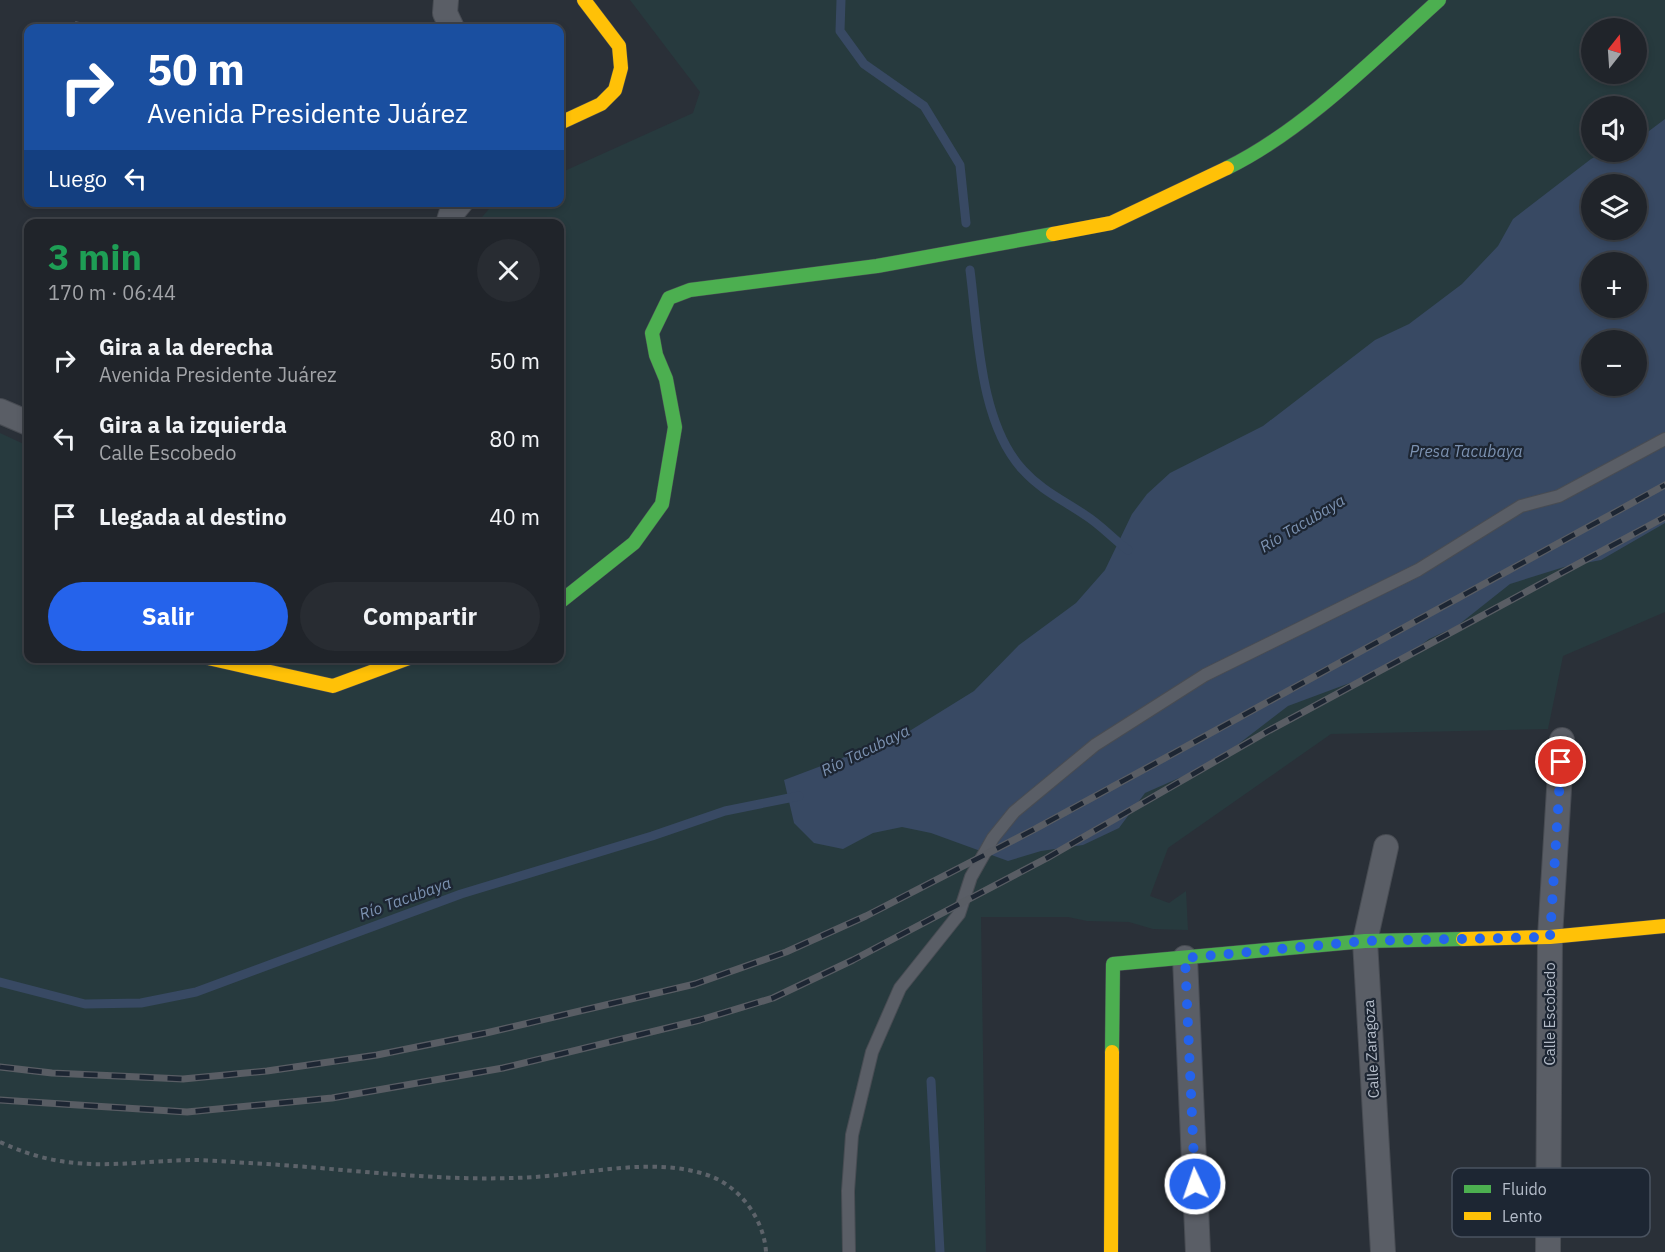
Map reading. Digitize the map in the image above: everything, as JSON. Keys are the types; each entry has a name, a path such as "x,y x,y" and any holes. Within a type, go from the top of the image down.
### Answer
{"street":[{"path":"446,0 445,13 450,24"},
{"path":"564,121 601,104 615,90 621,68 619,46 584,0"},
{"path":"564,599 634,543 662,504 675,427 666,379 656,355 652,333 669,298 690,290 877,266 1111,223 1249,157 1339,91 1439,0"},
{"path":"0,411 24,421"},
{"path":"230,663 333,686 395,663"},
{"name":"Calle Escobedo","path":"1549,1168 1550,937 1562,740"},
{"name":"Calle Zaragoza","path":"1383,1252 1365,941 1386,847"},
{"path":"1111,1252 1113,964 1365,941 1550,937 1665,926"},
{"path":"1185,958 1198,1252"},
{"name":"Calle Escobedo","path":"1548,1237 1548,1252"}],"lane":[{"path":"849,1252 848,1191 852,1135 872,1052 900,988 959,914 971,877 993,838 1014,812 1095,746 1204,675 1418,570 1521,507 1559,496 1665,439"}],"path":[{"path":"0,1142 36,1157 85,1166 191,1160 327,1167 434,1178 533,1177 625,1168 698,1172 727,1185 741,1197 760,1228 765,1252"}],"green space":[{"path":"630,0 1665,0 1665,140 1647,151 1647,96 1581,96 1581,162 1628,162 1609,174 1581,174 1581,197 1551,232 1581,369 1581,396 1587,396 1596,437 1630,396 1647,396 1647,376 1665,355 1665,612 1563,656 1548,729 1331,734 1168,848 1150,896 1169,903 1186,891 1188,930 1153,929 1129,922 1087,921 1068,917 981,917 986,1252 0,1252 0,433 24,444 24,663 564,663 564,219 480,219 491,207 564,207 564,171 693,113 700,92","holes":["954,705 794,822 785,780 903,735"]}],"water":[{"name":"Presa Tacubaya","path":"1665,119 1665,523 1601,560 1564,567 1510,584 1457,626 1429,639 1407,656 1374,674 1288,706 1232,749 1204,767 1145,793 1119,828 1083,845 1041,851 1008,861 931,833 902,827 873,833 843,849 814,843 794,823 784,780 903,735 974,691 1019,645 1076,603 1105,570 1132,514 1147,494 1170,473 1263,426 1375,340 1409,324 1462,284 1498,246 1513,219 1587,162 1647,162 1647,132"}],"waterway":[{"path":"841,0 840,31 864,64 924,106 960,165 966,223"},
{"path":"970,270 983,375 997,428 1008,450 1023,470 1037,483 1091,519 1128,550"},
{"name":"Río Tacubaya","path":"0,982 85,1004 141,1003 196,992 461,894 652,836 725,811 799,796"},
{"path":"931,1081 940,1252"}],"railway":[{"path":"0,1067 52,1073 183,1079 267,1071 377,1055 486,1033 695,984 786,952 866,916 1035,829 1665,485"},
{"path":"0,1100 187,1112 332,1098 503,1068 700,1020 773,998 853,960 1047,858 1268,731 1665,517"}],"traffic: fast":[{"path":"1227,168 1311,114 1439,0"},
{"path":"564,599 634,543 662,504 675,427 666,379 656,355 652,333 669,298 690,290 877,266 1053,234"},
{"path":"1112,1052 1113,964 1365,941 1463,939"}],"traffic: slow":[{"path":"564,121 601,104 615,90 621,68 619,46 584,0"},
{"path":"1053,234 1111,223 1227,168"},
{"path":"230,663 333,686 395,663"},
{"path":"1463,939 1550,937 1665,926"},
{"path":"1111,1252 1112,1052"}],"route":[{"path":"1195,1184 1185,958 1365,941 1550,937 1561,762"}]}
